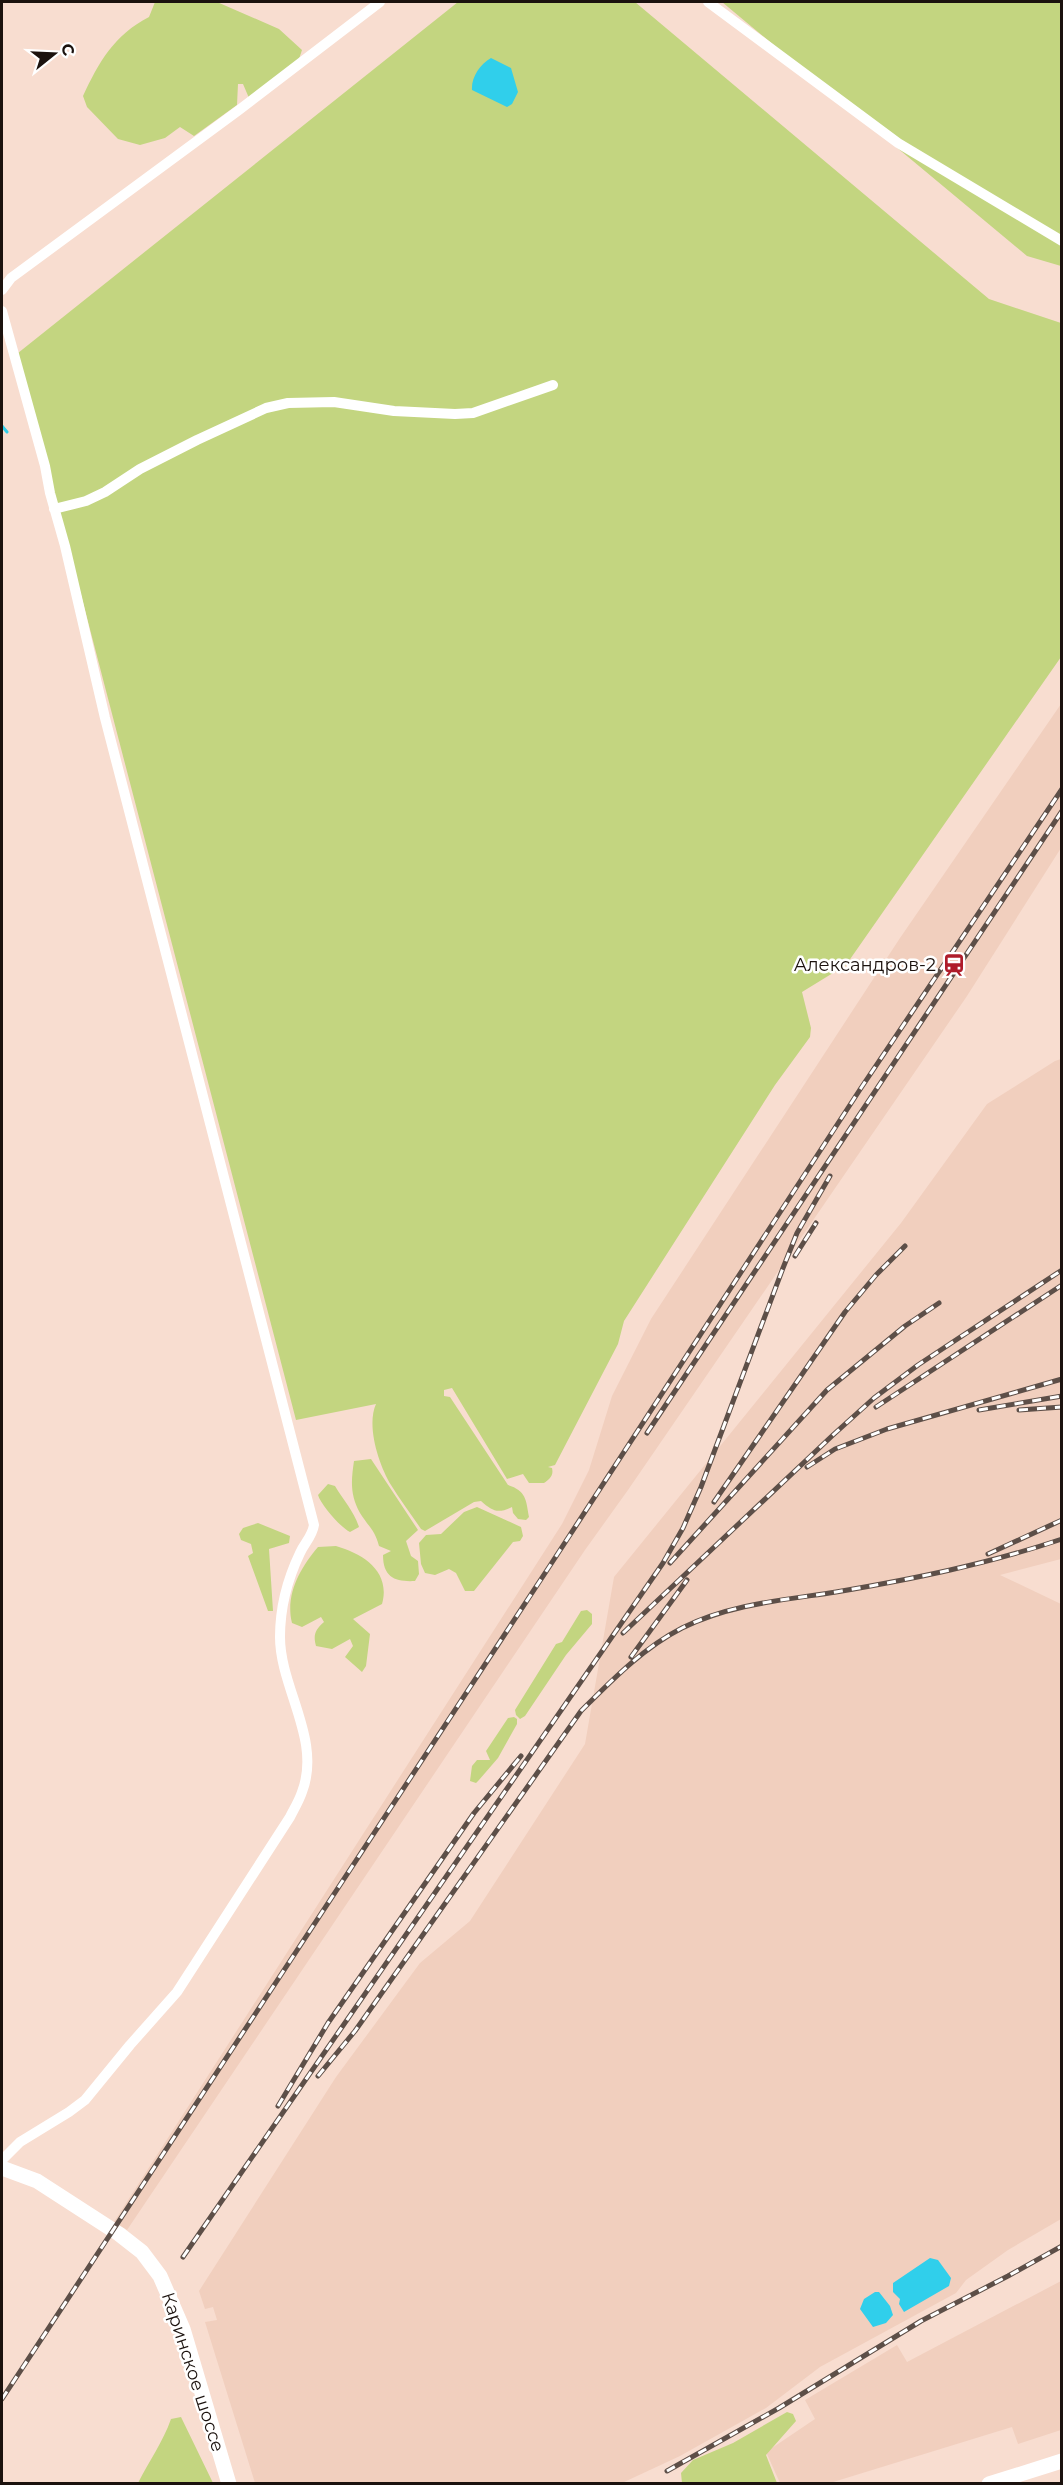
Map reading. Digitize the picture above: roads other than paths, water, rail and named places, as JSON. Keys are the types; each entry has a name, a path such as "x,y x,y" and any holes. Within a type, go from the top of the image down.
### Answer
{"street":[{"path":"2,290 12,278 239,110 380,2"},
{"path":"708,2 898,143 1062,240"},
{"path":"2,311 43,456 105,718 314,1525 312,1537 301,1550 287,1583 280,1635 282,1666 304,1729 307,1770 303,1791 290,1817 177,1992 85,2100 20,2142 2,2160"},
{"path":"54,509 86,501 105,492 140,469 266,408 288,403 334,402 394,411 473,413 553,385"},
{"name":"Каринское шоссе","path":"2,2168 37,2181 119,2234 142,2252 160,2276 183,2329 229,2484"},
{"path":"989,2484 1062,2461"}],"water":[{"path":"491,58 511,68 518,92 512,104 507,107 472,90 477,72"},
{"path":"930,2258 938,2260 951,2278 949,2286 904,2312 899,2304 900,2299 893,2292 893,2283"},
{"path":"879,2292 890,2306 893,2315 886,2323 873,2327 860,2309 864,2299"}],"waterway":[{"path":"2,426 7,432"}],"railway":[{"path":"2,2399 861,1088 1062,789"},
{"path":"647,1433 1062,811"},
{"path":"183,2257 663,1563 683,1528 701,1487 797,1233 830,1176"},
{"path":"795,1256 816,1223"},
{"path":"714,1502 845,1312 876,1275 905,1246"},
{"path":"623,1633 874,1398 918,1365 1062,1270"},
{"path":"876,1407 1062,1285"},
{"path":"670,1563 827,1390 905,1326 939,1303"},
{"path":"807,1467 835,1449 887,1429 1062,1379"},
{"path":"979,1410 1062,1396"},
{"path":"1019,1410 1062,1407"},
{"path":"988,1554 1062,1520"},
{"path":"318,2076 355,2031 581,1711 628,1665 654,1645 700,1620 738,1608 922,1576 1006,1556 1062,1539"},
{"path":"631,1657 687,1580"},
{"path":"278,2106 328,2023 474,1813 521,1756"},
{"path":"667,2471 779,2408 921,2321 1062,2246"}],"place":[{"name":"Александров-2","path":"954,965"}]}
